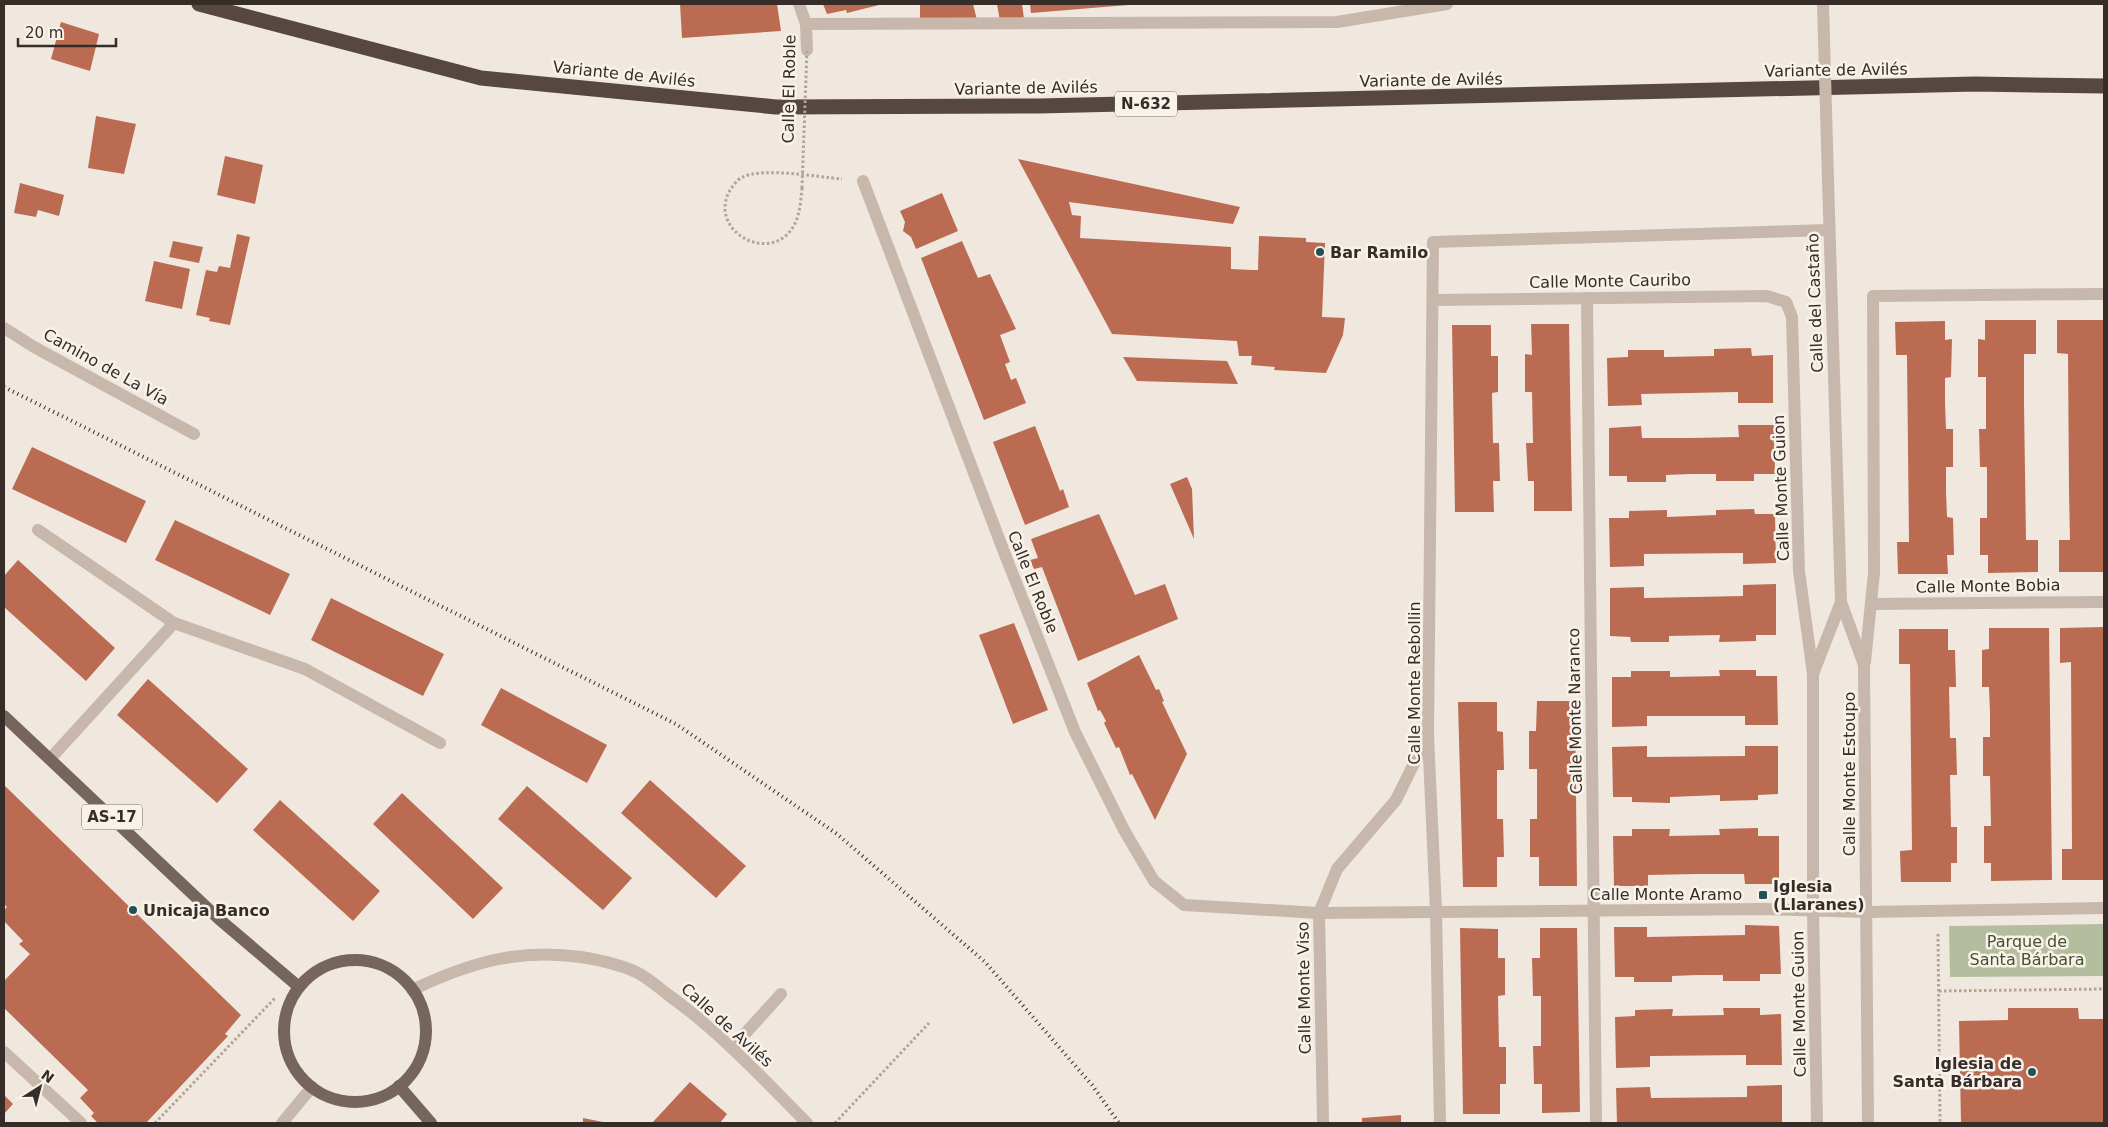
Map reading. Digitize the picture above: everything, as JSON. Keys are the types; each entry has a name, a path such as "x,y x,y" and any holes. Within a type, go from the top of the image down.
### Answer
{"highway":[{"name":"Variante de Avilés","path":"199,4 480,78 776,107 1039,106 1974,84 2104,86"}],"main road":[{"name":"AS-17","path":"4,716 219,919 296,983"},
{"path":"364,960 386,967 405,980 412,990 419,999 426,1022 425,1045 417,1067 400,1086 385,1096 366,1101 346,1102 326,1096 312,1087 295,1068 286,1048 284,1025 296,983 319,969 341,961 364,960"},
{"path":"400,1086 431,1123"}],"street":[{"name":"Calle El Roble","path":"799,4 806,24 807,50"},
{"path":"806,24 1337,22 1447,4"},
{"name":"Calle del Castaño","path":"1823,4 1841,602"},
{"name":"Calle El Roble","path":"864,181 1004,552 1075,732 1124,830 1154,881 1184,905 1319,913"},
{"name":"Calle Monte Rebollin","path":"1440,1123 1436,910 1428,735 1433,242 1829,230"},
{"name":"Calle Monte Estoupo","path":"1868,1123 1864,665 1874,573 1873,296 2104,294"},
{"name":"Calle Monte Cauribo","path":"1433,300 1767,296 1786,302"},
{"name":"Calle Monte Naranco","path":"1587,298 1596,1123"},
{"name":"Calle Monte Guion","path":"1786,302 1792,317 1799,571 1813,674 1813,911 1817,1123"},
{"name":"Camino de La Vía","path":"4,328 34,347 194,434"},
{"path":"38,530 174,622 305,669 440,743"},
{"name":"Calle Monte Estoupo","path":"1841,602 1864,665"},
{"name":"Calle Monte Guion","path":"1813,674 1841,602"},
{"name":"Calle Monte Bobia","path":"1872,604 2104,602"},
{"path":"50,759 174,622"},
{"name":"Calle Monte Viso","path":"1323,1123 1319,913 1337,869 1396,800 1428,735"},
{"name":"Calle Monte Aramo","path":"1319,913 1436,910 1866,912 2104,908"},
{"name":"Calle de Avilés","path":"412,990 463,968 497,958 528,954 559,954 601,960 637,972 688,1009 732,1048 807,1123"},
{"path":"732,1048 781,994"},
{"path":"4,1052 81,1123"},
{"path":"282,1123 312,1087"}],"path":[{"name":"Calle El Roble","path":"807,50 802,188 795,223 776,242 753,244 736,233 724,213 730,189 742,177 763,173 864,181"},
{"path":"1937,910 1940,1123"},
{"path":"155,1123 296,983"},
{"path":"1939,991 2104,989"},
{"path":"835,1123 929,1023"}],"green space":[{"name":"Parque de Santa Bárbara","path":"2104,924 2104,976 1950,977 1949,926"}],"building":[{"path":"680,4 777,4 781,31 682,38"},
{"path":"823,4 883,4 847,13 846,10 827,14"},
{"path":"920,4 973,4 978,24 920,22"},
{"path":"997,4 1022,4 1024,19 1000,21"},
{"path":"1030,4 1128,4 1128,5 1031,13"},
{"path":"61,22 99,34 90,71 51,59"},
{"path":"96,116 136,124 124,174 88,168"},
{"path":"225,156 263,165 255,204 217,195"},
{"path":"1018,159 1240,207 1233,224 1069,202 1072,215 1081,216 1080,238 1231,247 1231,269 1252,270 1258,270 1259,236 1306,238 1306,242 1325,243 1322,317 1345,318 1343,335 1326,373 1274,370 1275,367 1251,365 1252,356 1239,356 1237,341 1112,334"},
{"path":"20,183 64,195 59,216 38,210 36,217 14,213"},
{"path":"942,193 958,231 916,249 911,237 903,231 905,222 900,211"},
{"path":"237,234 250,237 230,325 209,321 210,318 196,315 206,270 217,272 219,266 230,268"},
{"path":"173,241 203,247 199,263 169,257"},
{"path":"962,241 978,278 990,274 1016,329 1000,335 1010,362 1005,364 1011,380 1016,378 1026,403 984,420 921,258"},
{"path":"154,261 190,269 182,309 145,301"},
{"path":"1985,320 2036,320 2036,354 2024,354 2024,404 2026,540 2038,540 2038,572 1988,573 1988,555 1980,555 1980,518 1987,518 1987,467 1980,467 1979,429 1986,429 1986,377 1978,377 1978,339 1985,340"},
{"path":"2057,320 2104,320 2104,572 2059,572 2059,540 2070,540 2068,354 2057,353"},
{"path":"1945,321 1945,340 1952,339 1951,377 1945,378 1945,404 1946,429 1953,429 1953,467 1946,467 1946,492 1947,517 1953,518 1954,555 1947,555 1948,574 1898,574 1897,542 1909,542 1907,355 1896,355 1895,322"},
{"path":"1531,324 1569,324 1572,511 1534,511 1534,481 1528,481 1526,443 1533,443 1532,392 1525,392 1525,354 1532,355"},
{"path":"1452,325 1491,325 1491,356 1498,356 1498,392 1492,393 1493,443 1499,443 1500,481 1493,481 1494,512 1455,512"},
{"path":"1751,348 1752,356 1773,355 1773,403 1738,403 1738,392 1641,394 1642,405 1608,406 1607,358 1628,357 1628,350 1664,350 1664,357 1714,356 1714,349"},
{"path":"1123,357 1227,361 1238,384 1137,381"},
{"path":"1738,425 1774,425 1775,474 1754,474 1754,481 1716,481 1716,474 1666,475 1666,482 1627,482 1627,476 1609,476 1609,428 1641,426 1642,438 1739,437"},
{"path":"1035,426 1060,491 1063,489 1069,507 1025,525 993,442"},
{"path":"32,447 146,501 126,543 12,489"},
{"path":"1187,477 1192,489 1194,539 1170,484"},
{"path":"1754,509 1755,514 1775,514 1776,563 1743,564 1743,553 1644,554 1644,566 1610,567 1609,518 1629,518 1629,511 1667,510 1667,517 1716,515 1716,510"},
{"path":"1099,514 1135,595 1165,584 1178,619 1078,661 1042,567 1034,569 1030,560 1038,558 1031,539"},
{"path":"175,520 290,574 270,615 155,560"},
{"path":"18,560 115,648 86,681 4,607 4,576"},
{"path":"1776,584 1776,635 1756,635 1756,641 1719,642 1720,635 1669,636 1669,642 1631,642 1630,637 1610,636 1610,588 1644,587 1644,598 1743,596 1743,585"},
{"path":"331,598 444,654 423,696 311,640"},
{"path":"1014,623 1048,710 1013,724 979,635"},
{"path":"2104,627 2104,880 2062,880 2062,849 2072,849 2071,662 2060,663 2060,628"},
{"path":"1989,628 2049,628 2052,880 1991,881 1991,863 1984,863 1984,826 1991,826 1990,776 1983,776 1983,737 1990,737 1990,713 1989,687 1982,687 1982,650 1989,649"},
{"path":"1899,629 1948,629 1948,650 1955,650 1956,687 1949,687 1950,738 1956,738 1957,775 1950,775 1951,827 1957,827 1957,863 1951,863 1951,882 1901,882 1900,851 1912,850 1910,664 1899,664"},
{"path":"1139,655 1156,690 1159,689 1164,701 1162,702 1187,754 1155,820 1132,774 1130,775 1119,747 1116,748 1104,723 1106,721 1100,710 1098,711 1087,683"},
{"path":"1719,670 1756,670 1756,676 1777,676 1778,725 1745,725 1745,716 1647,716 1647,726 1612,727 1612,677 1631,677 1631,671 1670,671 1670,677 1720,676"},
{"path":"148,679 248,769 217,803 117,715"},
{"path":"501,688 607,745 587,783 481,725"},
{"path":"1537,701 1575,701 1577,886 1539,886 1539,857 1530,857 1530,819 1537,819 1537,769 1529,769 1529,731 1536,731"},
{"path":"1458,702 1497,702 1497,731 1503,732 1504,770 1497,770 1497,819 1503,819 1504,857 1497,857 1497,887 1463,887"},
{"path":"1647,746 1647,757 1745,756 1745,746 1778,746 1778,794 1758,795 1758,800 1720,801 1720,795 1670,797 1670,803 1632,802 1632,797 1613,797 1612,747"},
{"path":"650,780 746,866 716,898 621,813"},
{"path":"4,785 241,1015 225,1034 228,1036 146,1123 98,1123 91,1116 94,1113 80,1098 88,1090 4,1008 4,981 30,954 19,944 23,941 4,921 4,910 7,907 4,904"},
{"path":"527,786 632,878 603,910 498,819"},
{"path":"402,793 503,888 473,919 373,824"},
{"path":"280,800 380,891 353,921 253,830"},
{"path":"1758,828 1758,836 1779,836 1779,884 1745,884 1744,874 1696,874 1648,875 1648,886 1614,886 1613,836 1632,836 1632,829 1670,829 1669,836 1720,835 1719,829"},
{"path":"1745,925 1779,926 1781,974 1760,974 1760,981 1723,981 1723,975 1672,976 1672,982 1634,982 1634,977 1615,977 1614,927 1647,927 1647,937 1745,935"},
{"path":"1460,928 1498,929 1498,958 1505,958 1505,995 1498,996 1499,1047 1506,1047 1506,1084 1500,1084 1500,1114 1463,1114"},
{"path":"1540,928 1577,928 1580,1112 1542,1113 1542,1084 1534,1084 1533,1046 1541,1046 1541,996 1533,996 1532,958 1540,958"},
{"path":"1723,1008 1760,1008 1760,1015 1781,1014 1782,1065 1746,1065 1746,1055 1650,1056 1650,1067 1616,1068 1615,1017 1635,1016 1635,1010 1673,1009 1672,1016 1724,1015"},
{"name":"Iglesia de Santa Bárbara","path":"2008,1008 2078,1008 2079,1019 2104,1019 2104,1122 1961,1123 1959,1021 2008,1020"},
{"path":"690,1082 727,1114 720,1123 652,1123"},
{"path":"1782,1085 1782,1123 1617,1123 1616,1088 1650,1087 1651,1098 1747,1097 1747,1086"},
{"path":"4,1095 13,1104 4,1114"},
{"path":"1401,1115 1401,1123 1362,1123 1362,1118"},
{"path":"583,1118 603,1122 603,1123 583,1123"}],"railway":[{"path":"4,387 676,724 837,834 985,962 1092,1085 1119,1123"}],"place":[{"name":"Bar Ramilo","path":"1320,252"},
{"name":"Iglesia (Llaranes)","path":"1763,895"},
{"name":"Unicaja Banco","path":"133,910"},
{"name":"Iglesia de Santa Bárbara","path":"2032,1072"}]}
